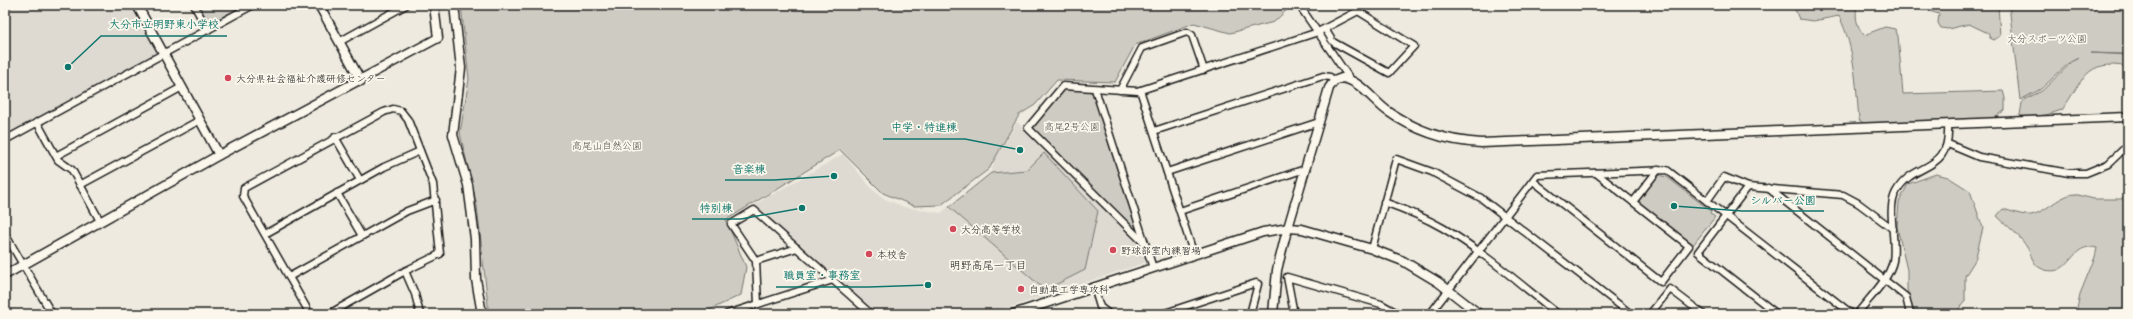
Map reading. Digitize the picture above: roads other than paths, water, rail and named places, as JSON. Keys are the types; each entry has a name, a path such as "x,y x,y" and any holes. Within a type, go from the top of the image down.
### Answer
{"street":[{"path":"137,5 219,155"},
{"path":"194,5 208,30"},
{"path":"5,140 208,30 251,5"},
{"path":"319,5 361,81"},
{"path":"339,42 406,5"},
{"path":"5,275 219,155 361,81 438,38 434,5"},
{"path":"454,5 461,68 453,135 468,184 475,239 476,279 482,314"},
{"path":"1299,5 1350,79 1385,109 1412,127 1445,138 1475,143 2128,117"},
{"path":"1145,244 1028,128 1063,86 1140,90 1318,32 1358,10 1362,5"},
{"path":"1325,29 1332,42 1389,74 1414,46 1358,10"},
{"path":"1120,90 1142,48 1187,32 1192,35 1204,70"},
{"path":"1154,131 1323,76 1330,77 1334,81"},
{"path":"1273,314 1277,270 1284,238 1289,228 1330,86 1334,81 1342,78 1350,79"},
{"path":"56,156 182,87"},
{"path":"1095,88 1153,268"},
{"path":"1140,90 1194,255"},
{"path":"310,314 243,196 244,188 384,112 397,110 406,116 433,184 436,200 440,254 405,271 329,314"},
{"path":"80,185 200,120"},
{"path":"37,122 58,160 72,170 100,221"},
{"path":"1167,172 1319,122"},
{"path":"1857,314 1891,268 1893,260 1892,205 1896,192 1907,180 1940,157 1948,144 1948,125"},
{"path":"335,138 360,180"},
{"path":"1948,144 1978,157 2068,173 2086,173 2108,164 2128,145"},
{"path":"265,234 384,167 420,151"},
{"path":"1372,248 1396,159 1432,172 1460,186 1506,216 1631,314"},
{"path":"1180,211 1305,169"},
{"path":"1633,202 1658,170"},
{"path":"1430,314 1538,175 1667,170 1852,314"},
{"path":"1533,181 1662,282 1689,246 1596,172"},
{"path":"1707,201 1724,177 1748,187 1849,197 1893,229"},
{"path":"1748,187 1698,252 1777,314"},
{"path":"1768,188 1906,297 1910,314"},
{"path":"337,193 362,236"},
{"path":"289,277 407,211 436,200"},
{"path":"1384,202 1418,215 1442,228 1478,252 1558,314"},
{"path":"758,304 756,261 732,224 754,210 870,314"},
{"path":"1013,314 1264,232 1289,228 1302,229 1372,248 1412,265 1479,314"},
{"path":"5,234 22,266 52,314"},
{"path":"756,261 797,248"},
{"path":"405,271 415,294 420,314"},
{"path":"1294,314 1287,277 1375,302 1400,314"},
{"path":"727,314 833,280"},
{"path":"1162,314 1256,283 1258,284 1250,314"},
{"path":"1094,288 1100,307 1109,314"},
{"path":"1650,314 1670,289 1703,314"},
{"path":"1097,314 1100,307"},
{"path":"1176,309 1181,314"}],"place":[{"name":"大分市立明野東小学校","path":"68,67"},
{"name":"大分県社会福祉介護研修センター","path":"228,78"},
{"name":"中学・特進棟","path":"1020,150"},
{"name":"音楽棟","path":"834,176"},
{"name":"シルバー公園","path":"1674,206"},
{"name":"特別棟","path":"802,208"},
{"name":"大分高等学校","path":"953,229"},
{"name":"野球部室内練習場","path":"1113,250"},
{"name":"本校舎","path":"869,254"},
{"name":"職員室・事務室","path":"928,285"},
{"name":"自動車工学専攻科","path":"1021,289"}],"district":[{"name":"明野高尾一丁目","path":"988,265"}],"park label":[{"name":"大分スポーツ公園","path":"2047,38"},
{"name":"高尾2号公園","path":"1072,126"},
{"name":"高尾山自然公園","path":"607,145"}]}
